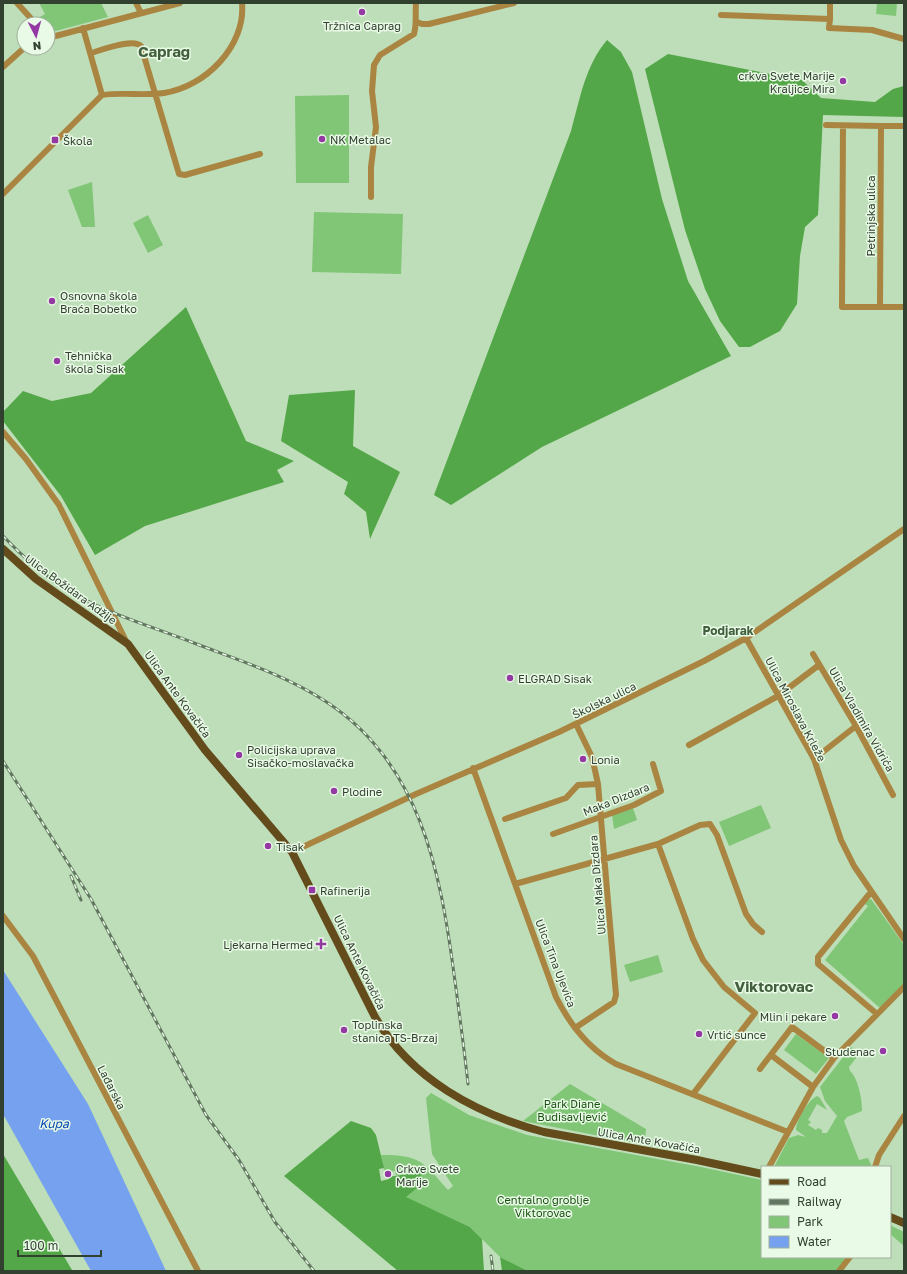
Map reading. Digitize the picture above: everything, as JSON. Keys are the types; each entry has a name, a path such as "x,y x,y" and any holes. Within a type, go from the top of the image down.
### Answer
{"main road":[{"name":"Ulica Božidara Adžije","path":"3,549 36,579 128,644"},
{"name":"Ulica Ante Kovačića","path":"128,644 205,750 292,852 381,1028 401,1054 429,1080 455,1096 490,1114 522,1126 544,1132 697,1160 761,1174"},
{"path":"891,1218 904,1223"}],"street":[{"path":"17,3 29,16"},
{"path":"136,3 141,13"},
{"path":"56,36 180,3"},
{"path":"3,194 102,95 154,94 187,86 212,70 225,55 236,36 241,20 242,3"},
{"path":"370,197 371,167 376,127 372,91 374,65 380,55 412,37 417,22 415,17 416,3"},
{"path":"417,22 425,24 487,6 514,3"},
{"path":"830,3 830,28 872,30 904,39"},
{"path":"721,15 830,19"},
{"path":"83,28 102,95"},
{"path":"91,54 129,43 136,42 139,44 179,174 185,175 260,154"},
{"path":"3,67 16,55"},
{"path":"826,126 904,126"},
{"path":"843,126 842,307 904,307"},
{"name":"Petrinjska ulica","path":"880,307 881,126"},
{"path":"3,432 26,459 59,505 118,627 128,644"},
{"name":"Školska ulica","path":"292,852 474,768 528,747 660,683 746,638 904,529"},
{"name":"Ulica Miroslava Krleže","path":"746,638 814,759 841,840 871,892 904,939"},
{"name":"Ulica Vladimira Vidrića","path":"813,654 856,726 893,795"},
{"path":"690,745 778,696 819,665"},
{"name":"Ulica Maka Dizdara","path":"575,1028 616,999 598,784 592,757 576,724"},
{"path":"814,759 856,726"},
{"name":"Maka Dizdara","path":"553,834 634,805 661,790 653,764"},
{"name":"Ulica Tina Ujevića","path":"474,768 556,997 564,1013 579,1034 606,1058 653,1079 788,1132"},
{"name":"Maka Dizdara","path":"505,819 566,798 578,785 598,784"},
{"path":"515,884 658,844 700,825 710,824 717,834 746,914 753,924 762,932"},
{"path":"658,844 693,938 703,960 724,987 755,1013 693,1094"},
{"path":"871,892 818,957 818,964 876,1014"},
{"name":"Lađarska","path":"3,916 33,956 198,1271"},
{"path":"770,1166 813,1087 834,1058 904,987"},
{"path":"760,1069 792,1027 834,1058"},
{"path":"770,1056 813,1087"},
{"path":"875,1166 879,1155 904,1116"},
{"path":"839,1271 849,1258"}],"green space":[{"path":"39,3 101,3 108,17 56,31 56,16 41,16 45,14"},
{"path":"877,3 897,3 896,16 876,14"},
{"path":"607,40 621,52 632,72 662,199 688,281 731,356 542,447 451,505 434,495 571,131 588,72 593,61"},
{"path":"668,54 802,80 821,98 875,102 893,89 904,86 904,117 823,115 818,215 805,227 800,256 797,304 780,331 750,347 739,347 720,321 705,289 685,230 645,69"},
{"name":"NK Metalac","path":"349,95 349,183 296,183 295,96"},
{"path":"92,182 95,227 82,227 68,190"},
{"path":"314,212 403,214 401,274 312,272"},
{"path":"148,215 163,245 148,253 133,223"},
{"path":"186,307 246,441 294,461 277,470 284,482 145,526 95,555 61,496 3,421 3,412 23,391 52,401 91,393"},
{"path":"355,390 353,446 400,472 370,539 366,512 344,494 348,482 281,441 289,395"},
{"path":"761,805 771,828 729,846 719,822"},
{"path":"633,808 637,820 614,829 612,815"},
{"path":"871,899 904,945 904,984 880,1008 825,960 868,906 865,904"},
{"path":"658,955 663,972 630,982 624,965"},
{"path":"796,1034 829,1058 816,1074 784,1050"},
{"path":"851,1047 860,1053 849,1067 859,1089 862,1111 847,1117 844,1121 859,1160 868,1158 872,1166 775,1166 789,1138 798,1135 806,1137 796,1130 800,1116 806,1106 814,1098 817,1096 820,1098 827,1110 817,1104 808,1120 811,1122 808,1125 816,1130 818,1128 822,1130 822,1133 827,1133 837,1116 825,1101 820,1087"},
{"name":"Park Diane Budisavljević","path":"570,1084 646,1129 645,1140 641,1144 523,1121"},
{"name":"Centralno groblje Viktorovac","path":"431,1093 469,1115 527,1135 701,1167 761,1180 761,1258 845,1258 837,1271 528,1271 500,1257 470,1227 405,1197 419,1172 396,1175 395,1171 388,1172 387,1170 384,1170 381,1155 405,1157 420,1162 433,1173 448,1190 453,1186 432,1154 426,1098"},
{"path":"351,1121 371,1128 376,1135 384,1168 379,1169 381,1181 389,1179 388,1177 419,1172 424,1182 406,1197 470,1227 482,1239 484,1271 398,1271 284,1176"},
{"path":"3,1154 72,1270 3,1271"},
{"path":"891,1226 904,1232 904,1246 891,1235"},
{"path":"500,1257 528,1271 502,1271"}],"water":[{"name":"Kupa","path":"3,970 88,1104 166,1271 91,1271 3,1114"}],"railway":[{"path":"3,536 39,570 78,596 111,612 278,676 310,692 325,701 357,726 383,755 404,787 420,821 432,858 448,935 460,1015 468,1084"},
{"path":"3,761 91,899 206,1115 239,1160 275,1222 314,1271"},
{"path":"71,876 81,900"},
{"path":"491,1256 493,1271"}],"place":[{"name":"Tržnica Caprag","path":"362,12"},
{"name":"crkva Svete Marije Kraljice Mira","path":"843,81"},
{"name":"NK Metalac","path":"322,139"},
{"name":"Škola","path":"55,140"},
{"name":"Osnovna škola Braća Bobetko","path":"52,301"},
{"name":"Tehnička škola Sisak","path":"57,361"},
{"name":"ELGRAD Sisak","path":"510,678"},
{"name":"Policijska uprava Sisačko-moslavačka","path":"239,755"},
{"name":"Lonia","path":"583,759"},
{"name":"Plodine","path":"334,791"},
{"name":"Tisak","path":"268,846"},
{"name":"Rafinerija","path":"312,890"},
{"name":"Ljekarna Hermed","path":"321,944"},
{"name":"Mlin i pekare","path":"835,1016"},
{"name":"Toplinska stanica TS-Brzaj","path":"344,1030"},
{"name":"Vrtić sunce","path":"699,1034"},
{"name":"Studenac","path":"883,1051"},
{"name":"Crkve Svete Marije","path":"388,1174"}],"district":[{"name":"Caprag","path":"164,51"},
{"name":"Podjarak","path":"728,630"},
{"name":"Viktorovac","path":"774,986"}]}
